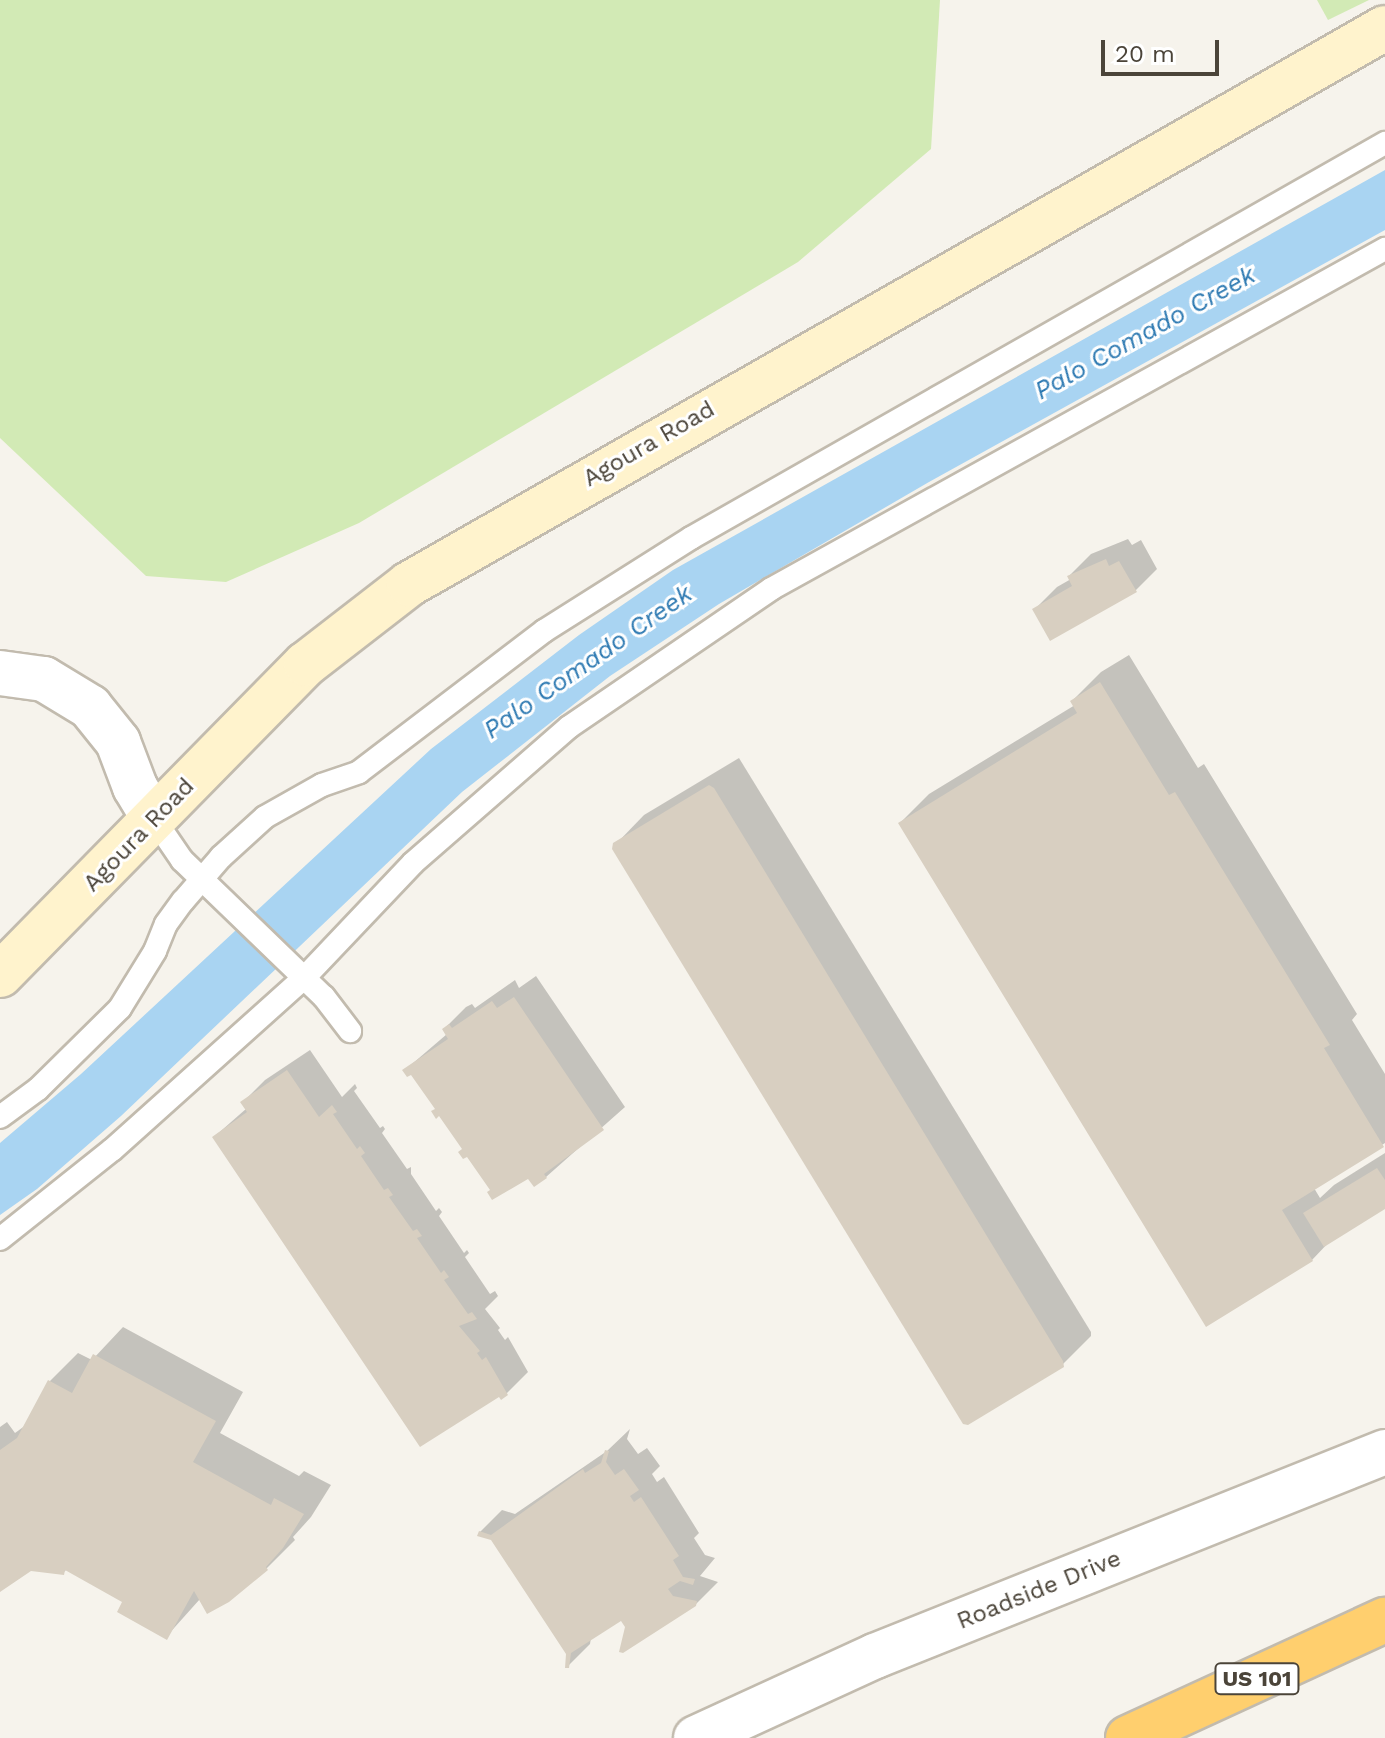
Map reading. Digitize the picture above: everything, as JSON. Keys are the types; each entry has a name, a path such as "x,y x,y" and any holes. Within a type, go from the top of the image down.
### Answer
{"highway":[{"name":"US 101","path":"1128,1738 1385,1620"}],"main road":[{"name":"Agoura Road","path":"0,975 306,664 409,584 1385,28"}],"street":[{"path":"0,673 44,679 90,707 118,742 135,787 154,819"},
{"name":"Roadside Drive","path":"696,1738 875,1656 1385,1452"}],"lane":[{"path":"0,1117 38,1089 120,1008 155,951 166,924 200,878 265,817 322,785 359,772 544,631 691,538 1385,143"},
{"path":"0,1239 112,1150 413,863 569,727 689,642 771,589 1385,249"},
{"path":"154,819 182,860 324,997 350,1031"}],"green space":[{"path":"0,0 940,0 931,149 798,262 359,523 226,582 146,576 0,438"},
{"path":"1317,0 1369,0 1328,20"}],"water":[{"name":"Palo Comado Creek","path":"1385,170 1385,230 929,482 719,604 610,676 462,792 121,1116 37,1189 0,1215 0,1143 81,1074 431,749 579,635 673,570"}],"building":[{"path":"1106,559 1109,566 1119,561 1137,592 1050,641 1032,609 1072,586 1067,576"},
{"path":"1100,682 1169,795 1175,792 1330,1045 1324,1048 1384,1147 1282,1210 1313,1261 1206,1327 898,823 1077,713 1070,701"},
{"path":"709,785 714,788 1063,1361 1064,1367 968,1425 963,1424 612,849 613,843"},
{"path":"514,997 604,1130 544,1174 547,1178 534,1187 528,1179 492,1200 487,1192 490,1190 467,1157 463,1159 458,1152 462,1149 439,1116 436,1119 431,1111 435,1109 411,1075 407,1077 402,1070 448,1039 442,1029 449,1024 452,1028 492,1001 497,1008"},
{"path":"287,1070 319,1117 332,1105 337,1112 333,1114 357,1149 360,1146 365,1153 361,1156 384,1190 388,1188 393,1195 389,1197 413,1231 417,1229 422,1236 417,1238 441,1273 444,1270 449,1277 444,1280 468,1314 472,1312 477,1319 459,1326 480,1351 477,1353 482,1360 486,1357 508,1395 501,1400 499,1397 420,1447 212,1137 247,1112 240,1102"},
{"path":"1377,1168 1385,1180 1385,1209 1324,1247 1303,1213"},
{"path":"93,1354 216,1421 193,1462 271,1505 274,1498 304,1514 283,1548 266,1567 268,1570 229,1602 207,1614 194,1591 167,1640 117,1612 122,1602 65,1570 64,1575 31,1571 0,1592 0,1450 17,1438 48,1380 72,1393"},
{"path":"605,1450 609,1451 606,1462 615,1475 624,1469 639,1490 630,1496 634,1502 641,1497 679,1556 673,1560 683,1577 695,1579 693,1585 680,1581 668,1589 673,1596 697,1601 696,1606 623,1653 619,1652 625,1627 621,1621 571,1653 569,1668 565,1668 566,1654 491,1540 477,1536 479,1531 491,1535 583,1469 585,1473 601,1463"}]}
